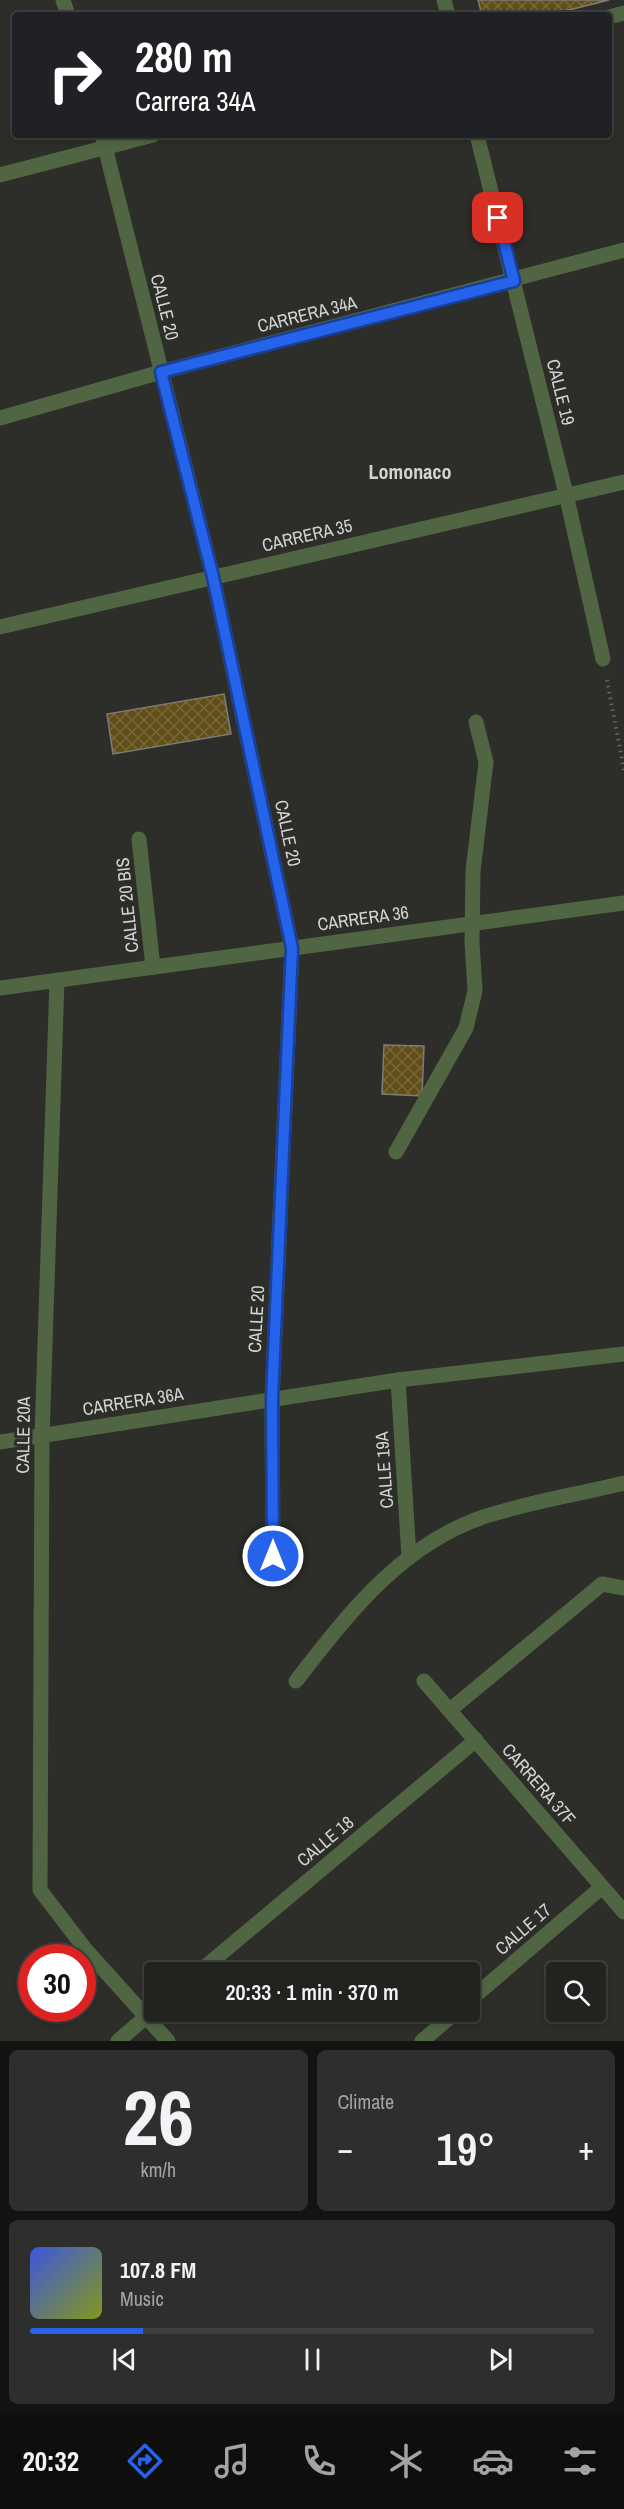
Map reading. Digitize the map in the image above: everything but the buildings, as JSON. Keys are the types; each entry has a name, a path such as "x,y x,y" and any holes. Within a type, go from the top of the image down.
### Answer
{"street":[{"path":"0,174 104,141 128,138"},
{"name":"CALLE 19","path":"478,138 566,494 603,659"},
{"name":"CALLE 20","path":"104,141 213,577 292,948 272,1399 273,1556"},
{"name":"CARRERA 34A","path":"0,418 161,372 514,281 624,250"},
{"name":"CARRERA 35","path":"0,627 624,482"},
{"path":"396,1152 466,1028 476,991 472,923 475,839 486,762 477,722"},
{"name":"CALLE 20 BIS","path":"139,839 153,967"},
{"name":"CARRERA 36","path":"0,988 624,903"},
{"name":"CALLE 20A","path":"57,980 42,1436 40,1890 86,1950 144,2008"},
{"path":"272,1399 398,1380 624,1352"},
{"name":"CALLE 19A","path":"398,1380 409,1557"},
{"name":"CARRERA 36A","path":"0,1442 272,1399"},
{"path":"296,1681 364,1595 409,1557 433,1541 486,1516 624,1484"},
{"path":"450,1710 602,1584 624,1588"},
{"name":"CARRERA 37F","path":"424,1681 624,1912"},
{"name":"CALLE 18","path":"211,1962 476,1740"},
{"name":"CALLE 17","path":"480,1991 602,1887"},
{"path":"118,2041 144,2019"},
{"path":"155,2022 168,2041"},
{"path":"422,2041 444,2022"}],"path":[{"path":"603,659 624,770"}],"district":[{"name":"Lomonaco","path":"410,471"}],"route":[{"path":"273,1556 272,1399 292,948 213,577 161,372 514,281 498,218"}]}
